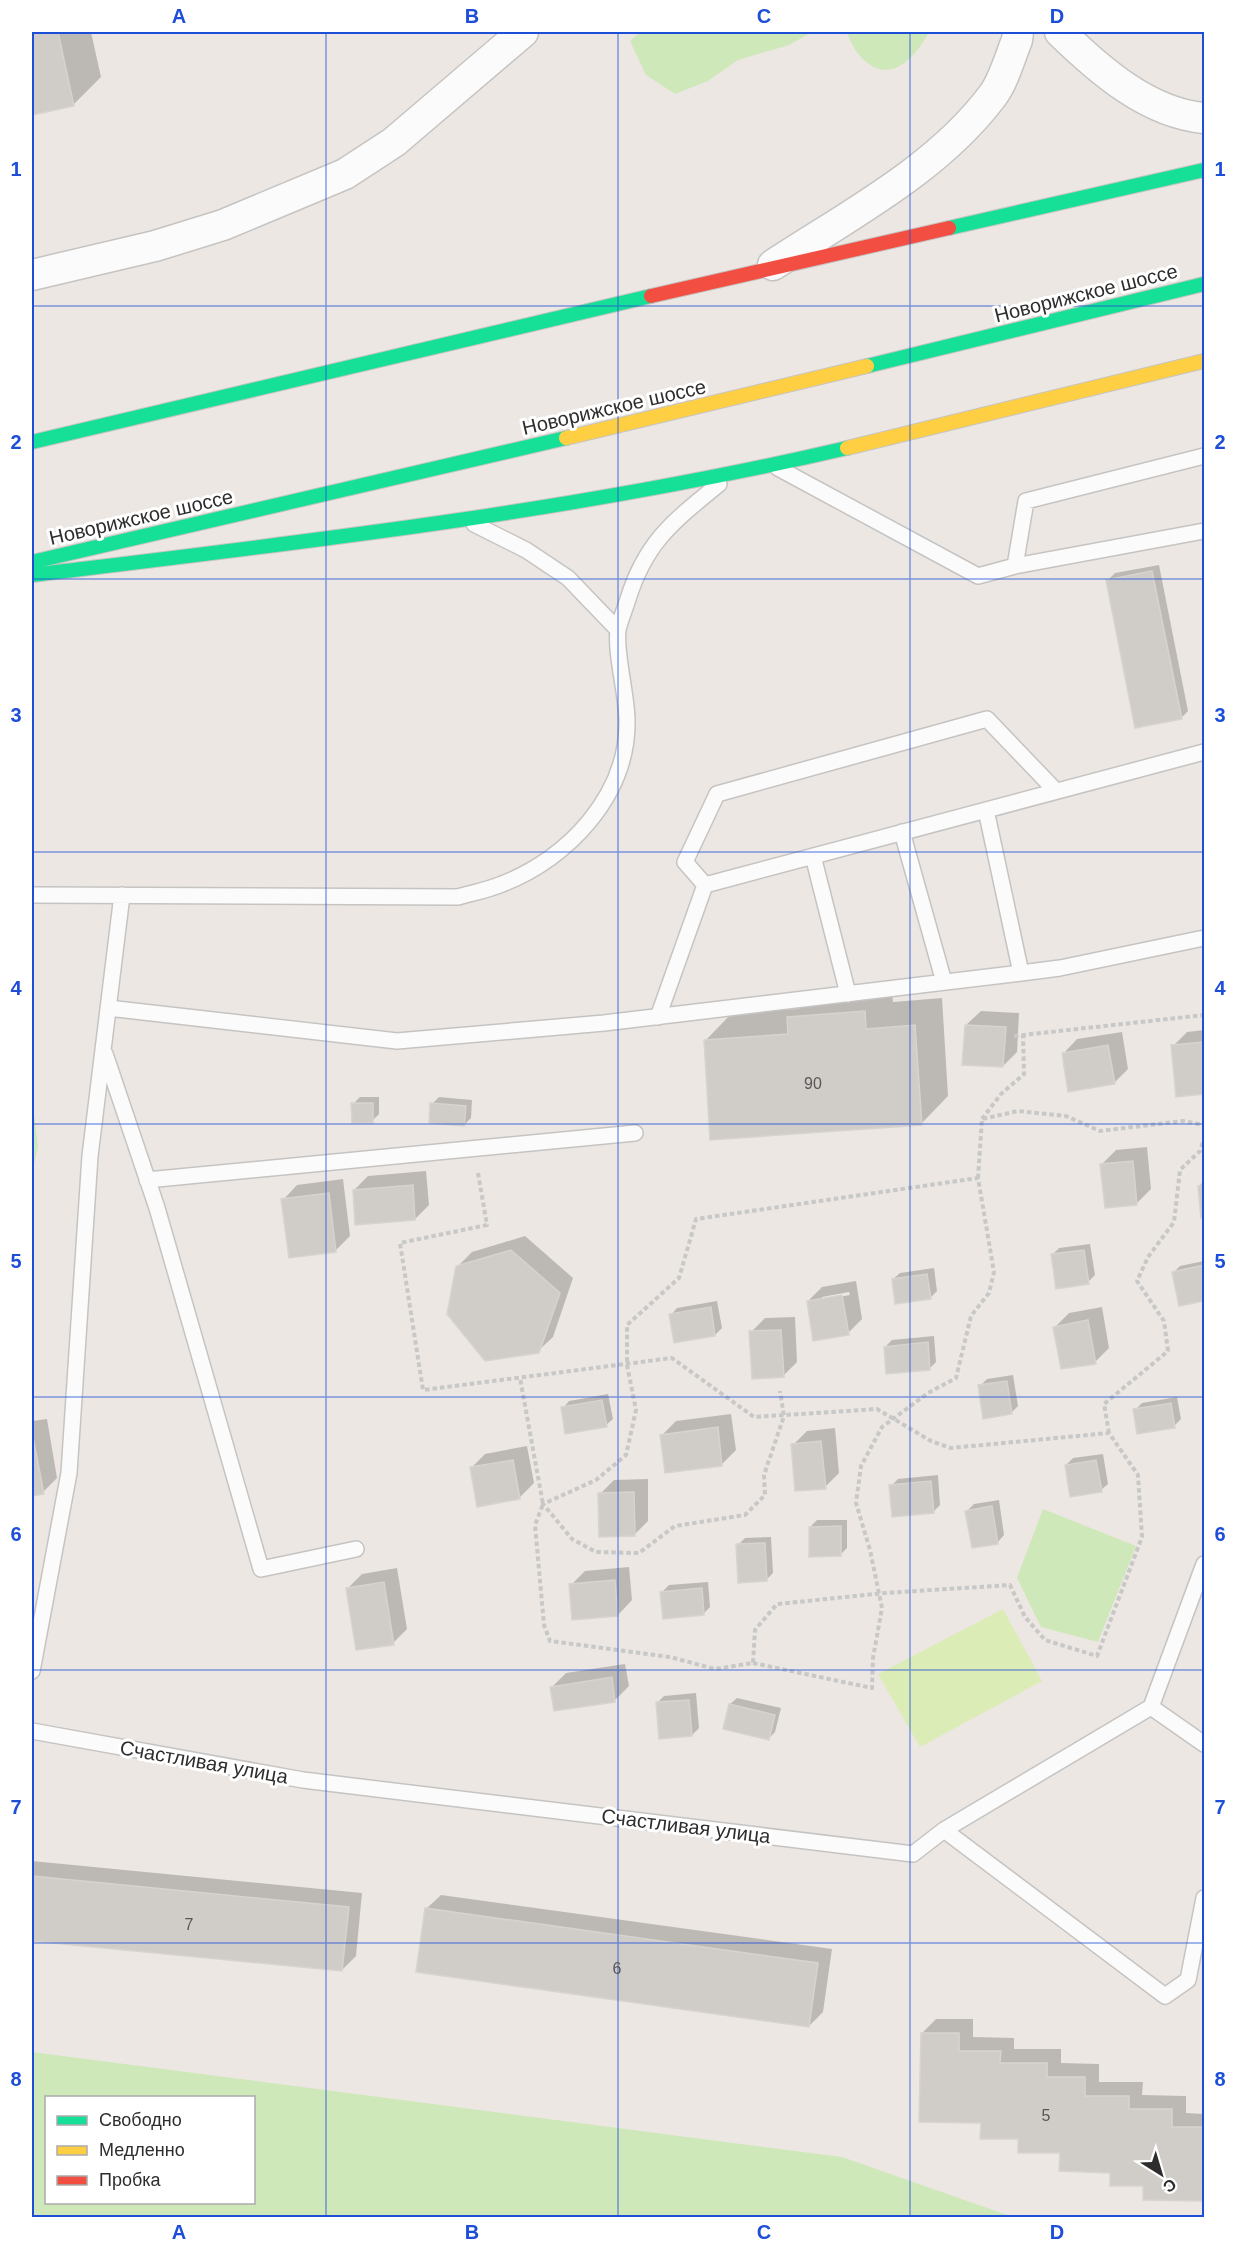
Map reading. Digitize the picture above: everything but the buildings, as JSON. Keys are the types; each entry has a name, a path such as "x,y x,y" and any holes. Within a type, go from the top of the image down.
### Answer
{"main road":[{"path":"32,441 767,269 1204,170"},
{"name":"Новорижское шоссе","path":"32,562 602,430 1204,284"},
{"path":"32,575 466,520 733,473 1204,361"}],"street":[{"path":"32,275 155,246 223,225 345,174 394,142 523,32"},
{"path":"767,269 905,179 961,132 994,93 1017,40 1018,32"},
{"path":"1060,32 1087,59 1134,94 1187,117 1204,118"}],"lane":[{"path":"1015,566 1026,501 1204,456"},
{"path":"772,465 978,576 1015,566 1204,531"},
{"path":"32,895 458,897 502,884 539,865 572,842 602,806 620,769 627,723 618,630 637,570 667,527 733,473"},
{"path":"466,520 526,550 568,578 618,630"},
{"path":"705,885 685,862 717,794 987,718 1056,791"},
{"path":"705,885 1204,752"},
{"path":"986,810 1021,973"},
{"path":"902,832 944,982"},
{"path":"813,856 848,994"},
{"path":"658,1017 705,885"},
{"path":"32,1671 69,1473 90,1156 122,895"},
{"path":"108,1008 397,1041 658,1017 1021,973 1060,968 1204,938"},
{"path":"104,1049 147,1180 261,1569 356,1549"},
{"path":"147,1180 635,1133"},
{"path":"1204,1564 1151,1707 1204,1744"},
{"name":"Счастливая улица","path":"32,1731 303,1780 913,1854 944,1830 1151,1707"},
{"path":"944,1830 1165,1996 1188,1980 1204,1898"}],"path":[{"path":"1014,1036 1204,1015"},
{"path":"978,1178 696,1218 679,1278 627,1325 627,1365 636,1410 626,1455 596,1480 543,1504 535,1525 544,1625 550,1641 670,1658 715,1669 753,1663 872,1688 873,1658 882,1608 856,1503 861,1466 882,1427 928,1393 956,1378 971,1316 989,1293 994,1272 978,1178 982,1119 1001,1094 1024,1074 1023,1035"},
{"path":"982,1119 1018,1111 1066,1116 1100,1131 1183,1121 1204,1125"},
{"path":"753,1663 755,1630 777,1604 879,1593 1010,1585 1025,1617 1045,1640 1097,1656 1142,1537 1138,1475 1109,1433 1104,1404 1168,1351 1164,1321 1137,1281 1148,1257 1174,1222 1180,1170 1200,1151 1204,1139"},
{"path":"474,1149 487,1225 400,1243 423,1390 672,1358 754,1417 877,1409 931,1441 951,1448 1109,1433"},
{"path":"520,1378 543,1504 572,1539 596,1552 639,1553 675,1526 745,1515 765,1495 764,1475 784,1416 780,1391"}],"green space":[{"path":"640,32 812,32 789,45 738,60 708,81 675,94 646,75 630,41"},
{"path":"846,32 929,32 916,51 900,66 881,69 871,65 860,56"},
{"path":"32,1095 38,1147 32,1172"},
{"path":"1043,1509 1136,1546 1098,1642 1041,1627 1017,1578"},
{"path":"1003,1609 1042,1681 920,1747 878,1674"},
{"path":"32,2052 842,2157 1013,2217 32,2217"}],"traffic: fast":[{"path":"949,228 1204,170"},
{"path":"867,366 1204,284"},
{"path":"32,442 651,296"},
{"path":"32,562 566,438"},
{"path":"32,575 441,523 645,490 847,448"}],"traffic: slow":[{"path":"847,448 1204,361"},
{"path":"566,438 867,366"}],"traffic: jam":[{"path":"651,296 949,228"}]}
